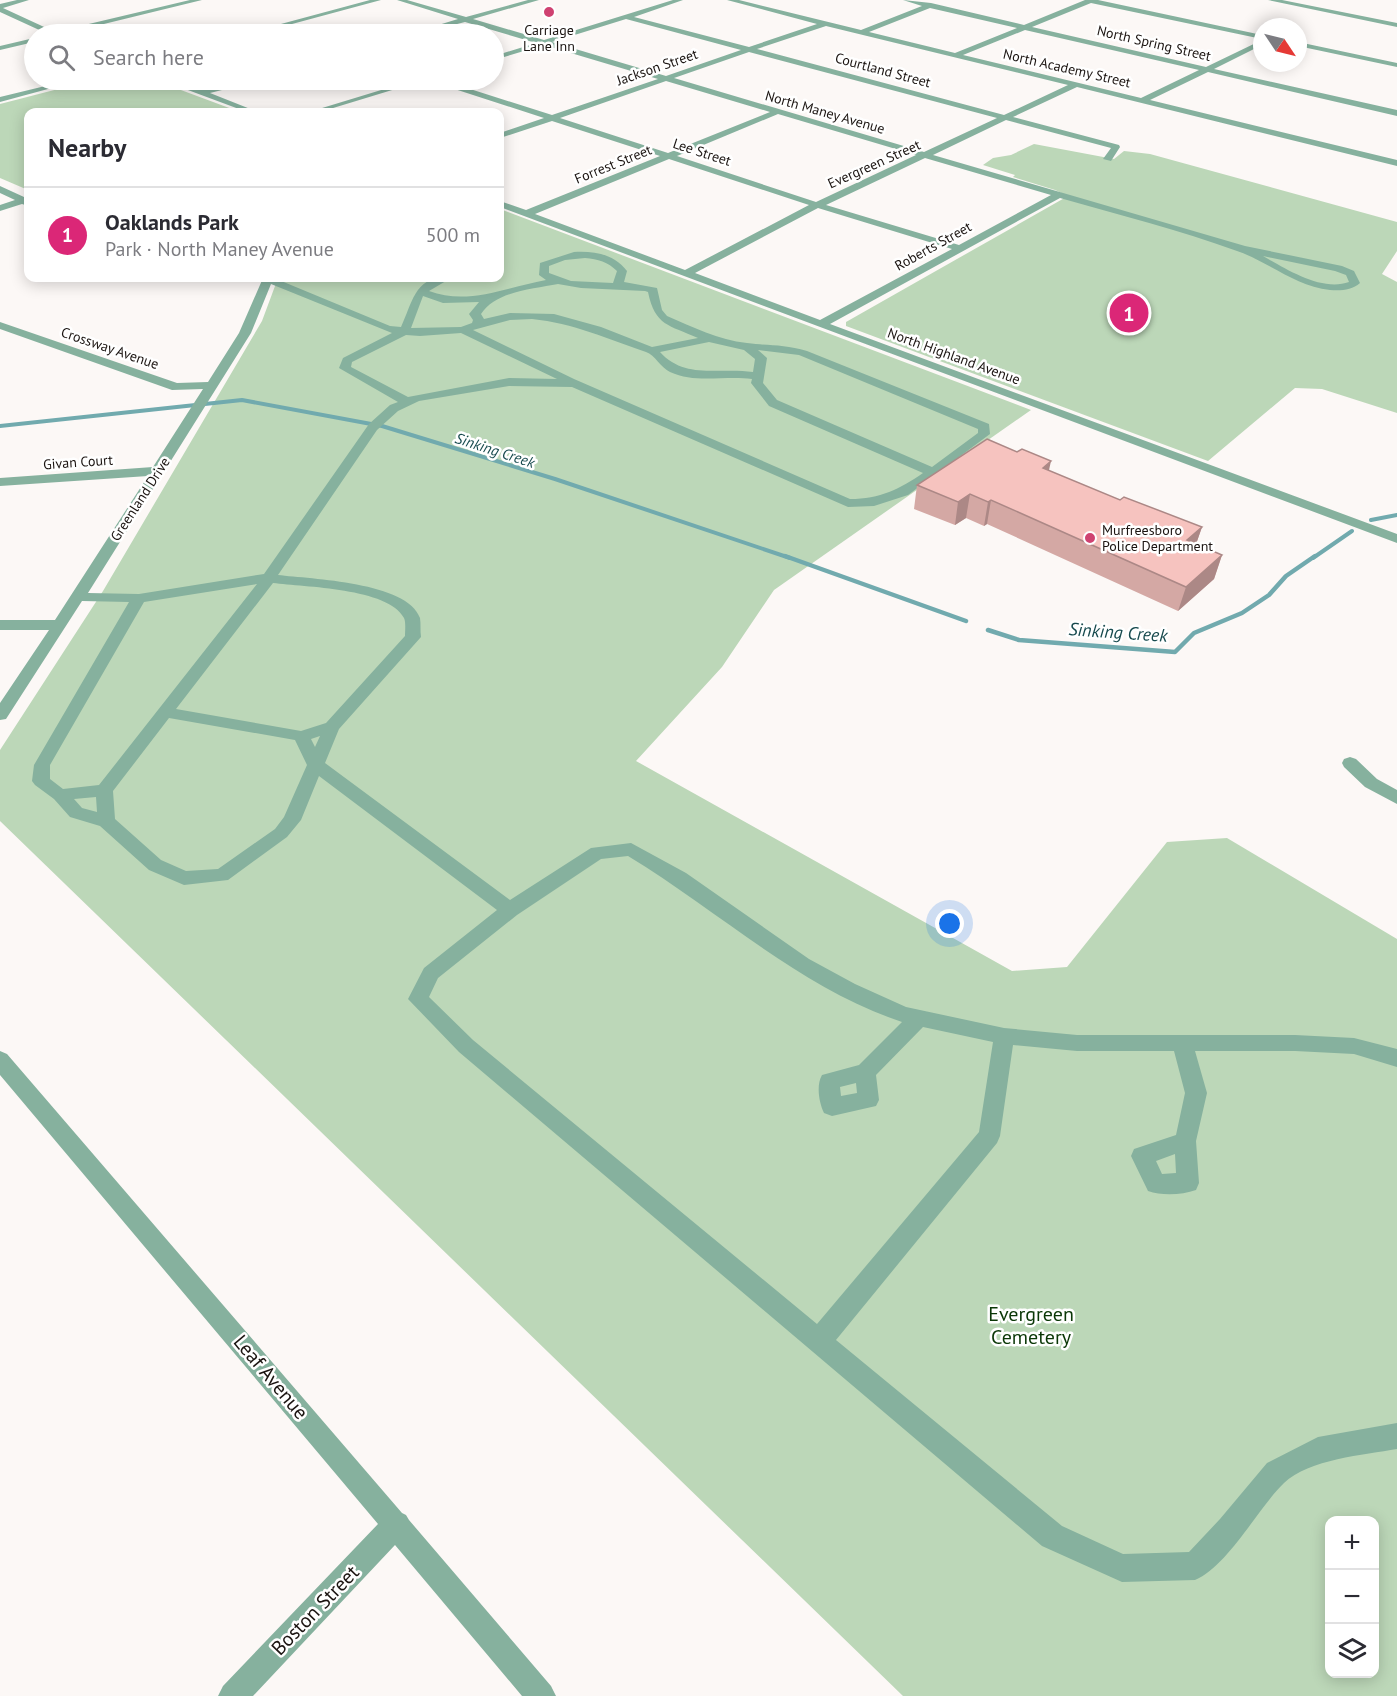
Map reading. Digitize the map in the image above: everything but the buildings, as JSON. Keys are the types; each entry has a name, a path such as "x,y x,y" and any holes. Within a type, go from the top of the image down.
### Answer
{"street":[{"path":"0,7 26,0"},
{"path":"96,24 198,0"},
{"path":"286,24 378,0"},
{"name":"North Maney Avenue","path":"400,0 479,24"},
{"path":"451,24 536,0"},
{"path":"504,55 680,0"},
{"name":"North Academy Street","path":"730,0 1397,163"},
{"name":"North Spring Street","path":"906,0 1397,113"},
{"path":"860,33 944,0"},
{"path":"956,55 1090,0 1253,35"},
{"path":"1271,0 1397,25"},
{"path":"0,7 34,24"},
{"name":"Courtland Street","path":"626,17 752,48 1116,147 1108,159"},
{"name":"Jackson Street","path":"504,135 824,24"},
{"name":"North Maney Avenue","path":"504,32 1243,249"},
{"path":"0,48 24,42"},
{"path":"1144,100 1253,46"},
{"path":"1307,46 1397,65"},
{"name":"Evergreen Street","path":"685,274 817,205 1077,84"},
{"path":"0,100 38,90"},
{"path":"193,90 243,108"},
{"path":"202,93 213,90"},
{"path":"326,108 387,90"},
{"name":"Lee Street","path":"466,90 817,205 959,248"},
{"name":"Forrest Street","path":"526,214 777,112"},
{"path":"0,189 24,200"},
{"name":"Roberts Street","path":"823,323 1059,195"},
{"path":"0,208 24,202"},
{"name":"North Highland Avenue","path":"504,206 1397,539"},
{"path":"1243,249 1338,268 1350,273 1355,283 1339,287 1303,280 1283,272 1243,249"},
{"path":"557,281 544,275 544,265 555,258 588,255 617,264 622,271 618,283 622,286"},
{"path":"424,289 424,294 443,300 474,303 557,281 622,286 644,285 653,290 657,310 663,318 708,338 748,347 763,345 803,353 985,427 984,434 933,472 892,498 872,504 848,503 574,383 463,330"},
{"name":"Greenland Drive","path":"0,715 78,597 245,333 266,282"},
{"path":"277,282 388,329 420,333 463,330 477,324 515,317 559,318 578,321 641,348 652,350 708,338"},
{"path":"408,402 345,368 347,360 404,331 410,323 415,298 424,289 438,282"},
{"path":"474,303 475,314 479,320 477,324"},
{"name":"Crossway Avenue","path":"0,325 176,387 212,385"},
{"path":"748,347 761,358 757,383 773,402 933,472"},
{"path":"652,350 661,363 675,372 747,373 759,376"},
{"path":"106,821 104,790 269,578 376,424 394,408 408,402 464,388 508,381 574,383"},
{"name":"Givan Court","path":"0,483 158,471"},
{"path":"78,597 139,598 269,578 364,590 398,601 412,618 413,637 332,727 292,820 281,833 222,875 184,878 155,865 106,821 76,813 60,795 41,781 42,765 139,598"},
{"path":"0,625 60,625"},
{"path":"164,712 301,736 332,727"},
{"path":"301,736 315,764 510,910"},
{"path":"1350,763 1371,783 1397,798"},
{"path":"60,795 104,790"},
{"path":"1397,1058 1354,1046 1182,1042 1077,1043 1004,1036 903,1014 848,990 802,964 679,878 630,849 597,853 510,910 431,973 418,999 466,1046 1052,1536 1122,1568 1195,1566 1230,1529 1276,1472 1318,1450 1397,1436"},
{"path":"865,1072 919,1018"},
{"path":"819,1341 989,1137 1004,1036"},
{"path":"1182,1042 1196,1094 1185,1141"},
{"name":"Leaf Avenue","path":"0,1060 541,1696"},
{"name":"Boston Street","path":"233,1696 397,1524"}],"green space":[{"path":"54,90 181,90 229,108 24,108 24,188 0,178 0,104"},
{"path":"1034,144 1114,159 1124,151 1150,154 1397,222 1397,251 1382,274 1397,282 1397,413 1322,389 1295,388 1208,461 846,326 846,322 1068,196 983,165 993,158 1011,155"},
{"name":"Evergreen Cemetery","path":"504,211 1031,410 774,590 722,667 636,761 1012,971 1067,967 1167,842 1227,838 1397,939 1397,1696 903,1696 0,821 0,750 103,591 262,321 277,282 504,282"}],"waterway":[{"name":"Sinking Creek","path":"0,426 242,400 382,426 555,479 790,558"},
{"name":"Sinking Creek","path":"1371,520 1397,515"},
{"name":"Sinking Creek","path":"1313,558 1352,531"},
{"name":"Sinking Creek","path":"785,556 966,621"},
{"name":"Sinking Creek","path":"988,630 1019,640 1175,652 1194,633 1242,613 1269,595 1286,576 1315,556"}],"place":[{"name":"Carriage Lane Inn","path":"549,12"},
{"name":"Oaklands Park","path":"1129,313"},
{"name":"Murfreesboro Police Department","path":"1090,538"}]}
